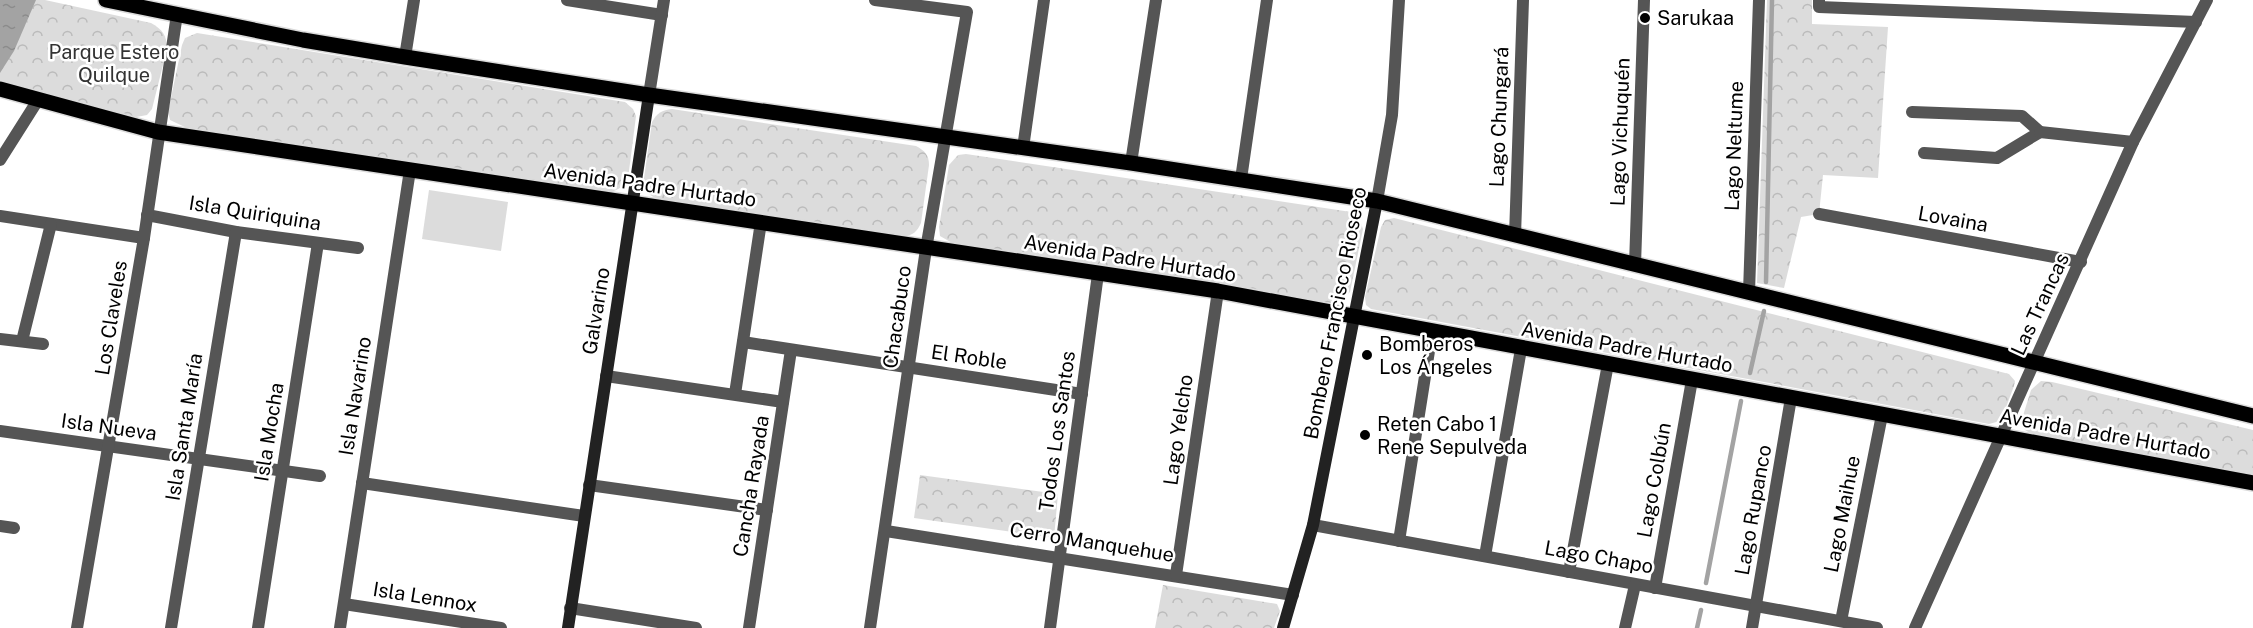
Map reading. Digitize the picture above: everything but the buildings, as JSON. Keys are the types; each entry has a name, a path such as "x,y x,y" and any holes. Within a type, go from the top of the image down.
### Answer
{"main road":[{"path":"106,0 405,57 649,95 1241,179 1377,201 2253,416"},
{"name":"Avenida Padre Hurtado","path":"6,91 158,132 1218,291 2253,483"},
{"name":"Galvarino","path":"568,628 649,95"},
{"name":"Bombero Francisco Rioseco","path":"1283,628 1313,525 1377,201"}],"street":[{"path":"405,57 414,0"},
{"path":"567,0 662,15"},
{"name":"Galvarino","path":"649,95 664,0"},
{"path":"875,0 931,4"},
{"path":"1023,148 1044,0"},
{"path":"1131,163 1156,0"},
{"path":"1241,179 1267,0"},
{"name":"Bombero Francisco Rioseco","path":"1377,201 1392,115 1399,0"},
{"name":"Lago Chungará","path":"1515,236 1523,0"},
{"name":"Lago Vichuquén","path":"1635,265 1644,0"},
{"name":"Lago Neltume","path":"1749,292 1759,0"},
{"path":"2002,0 2002,14"},
{"name":"Las Trancas","path":"1915,628 2133,142 2207,0"},
{"name":"Chacabuco","path":"870,628 926,249 967,12 931,4"},
{"path":"1819,4 1914,5 2002,14 2196,22"},
{"name":"Los Claveles","path":"77,628 144,238 177,14"},
{"path":"0,160 38,100"},
{"path":"1912,112 2022,116 2040,132 2133,142"},
{"path":"1924,153 1997,158 2040,132"},
{"name":"Isla Navarino","path":"340,628 410,170"},
{"name":"Lovaina","path":"1819,214 2081,262"},
{"name":"Isla Quiriquina","path":"147,215 236,232 358,248"},
{"path":"0,216 144,238"},
{"name":"Cancha Rayada","path":"735,394 761,222"},
{"path":"22,341 51,224"},
{"name":"Isla Santa María","path":"171,628 236,232"},
{"name":"Isla Mocha","path":"258,628 318,243"},
{"name":"Todos Los Santos","path":"1050,628 1098,274"},
{"name":"Lago Yelcho","path":"1176,575 1218,291"},
{"path":"1399,541 1432,332"},
{"path":"0,339 43,344"},
{"name":"El Roble","path":"743,342 1082,394"},
{"path":"1485,556 1521,349"},
{"name":"Cancha Rayada","path":"749,628 791,350"},
{"path":"1569,572 1608,364"},
{"path":"606,376 783,402"},
{"name":"Lago Colbún","path":"1655,588 1692,380"},
{"name":"Lago Rupanco","path":"1752,628 1791,398"},
{"name":"Lago Maihue","path":"1841,621 1882,415"},
{"name":"Isla Nueva","path":"0,431 320,476"},
{"path":"362,483 584,516"},
{"path":"589,485 767,510"},
{"name":"Lago Chapo","path":"1313,525 1877,628"},
{"path":"0,526 14,528"},
{"name":"Cerro Manquehue","path":"886,531 1293,595"},
{"path":"1625,628 1635,585"},
{"name":"Isla Lennox","path":"344,604 501,628"},
{"path":"570,608 693,628"}],"green space":[{"name":"Parque Estero Quilque","path":"0,0 45,0 151,23 158,28 165,36 167,49 152,109 147,115 131,118 0,80"},
{"path":"1767,0 1812,0 1812,24 1888,27 1878,178 1823,175 1819,214 1801,217 1784,288 1757,283"},
{"path":"197,33 625,102 633,109 636,116 628,179 620,188 608,192 189,129 170,120 168,112 182,45 185,38"},
{"path":"672,109 916,146 926,154 929,162 921,223 914,233 903,237 655,198 647,193 643,185 652,122 660,112"},
{"path":"966,154 1351,212 1358,215 1363,229 1350,292 1339,302 1331,303 954,244 940,236 939,227 949,165 958,155"},
{"path":"429,190 508,202 501,251 422,239"},
{"path":"1394,218 2009,374 2015,381 2014,386 2002,418 2000,421 1989,424 1371,309 1366,305 1365,297 1381,227 1385,220"},
{"path":"2041,381 2253,430 2253,477 2035,436 2025,430 2021,422 2031,390"},
{"path":"920,475 1058,494 1054,538 914,518"},
{"path":"1163,585 1277,604 1280,611 1274,628 1155,628"}],"water":[{"path":"0,0 36,0 14,51 0,73"}],"waterway":[{"path":"1766,282 1772,0"},
{"path":"1750,373 1764,311"},
{"path":"1706,583 1741,401"},
{"path":"1697,628 1701,610"}],"place":[{"name":"Sarukaa","path":"1645,18"},
{"name":"Bomberos Los Ángeles","path":"1367,355"},
{"name":"Reten Cabo 1 Rene Sepulveda","path":"1365,435"}]}
